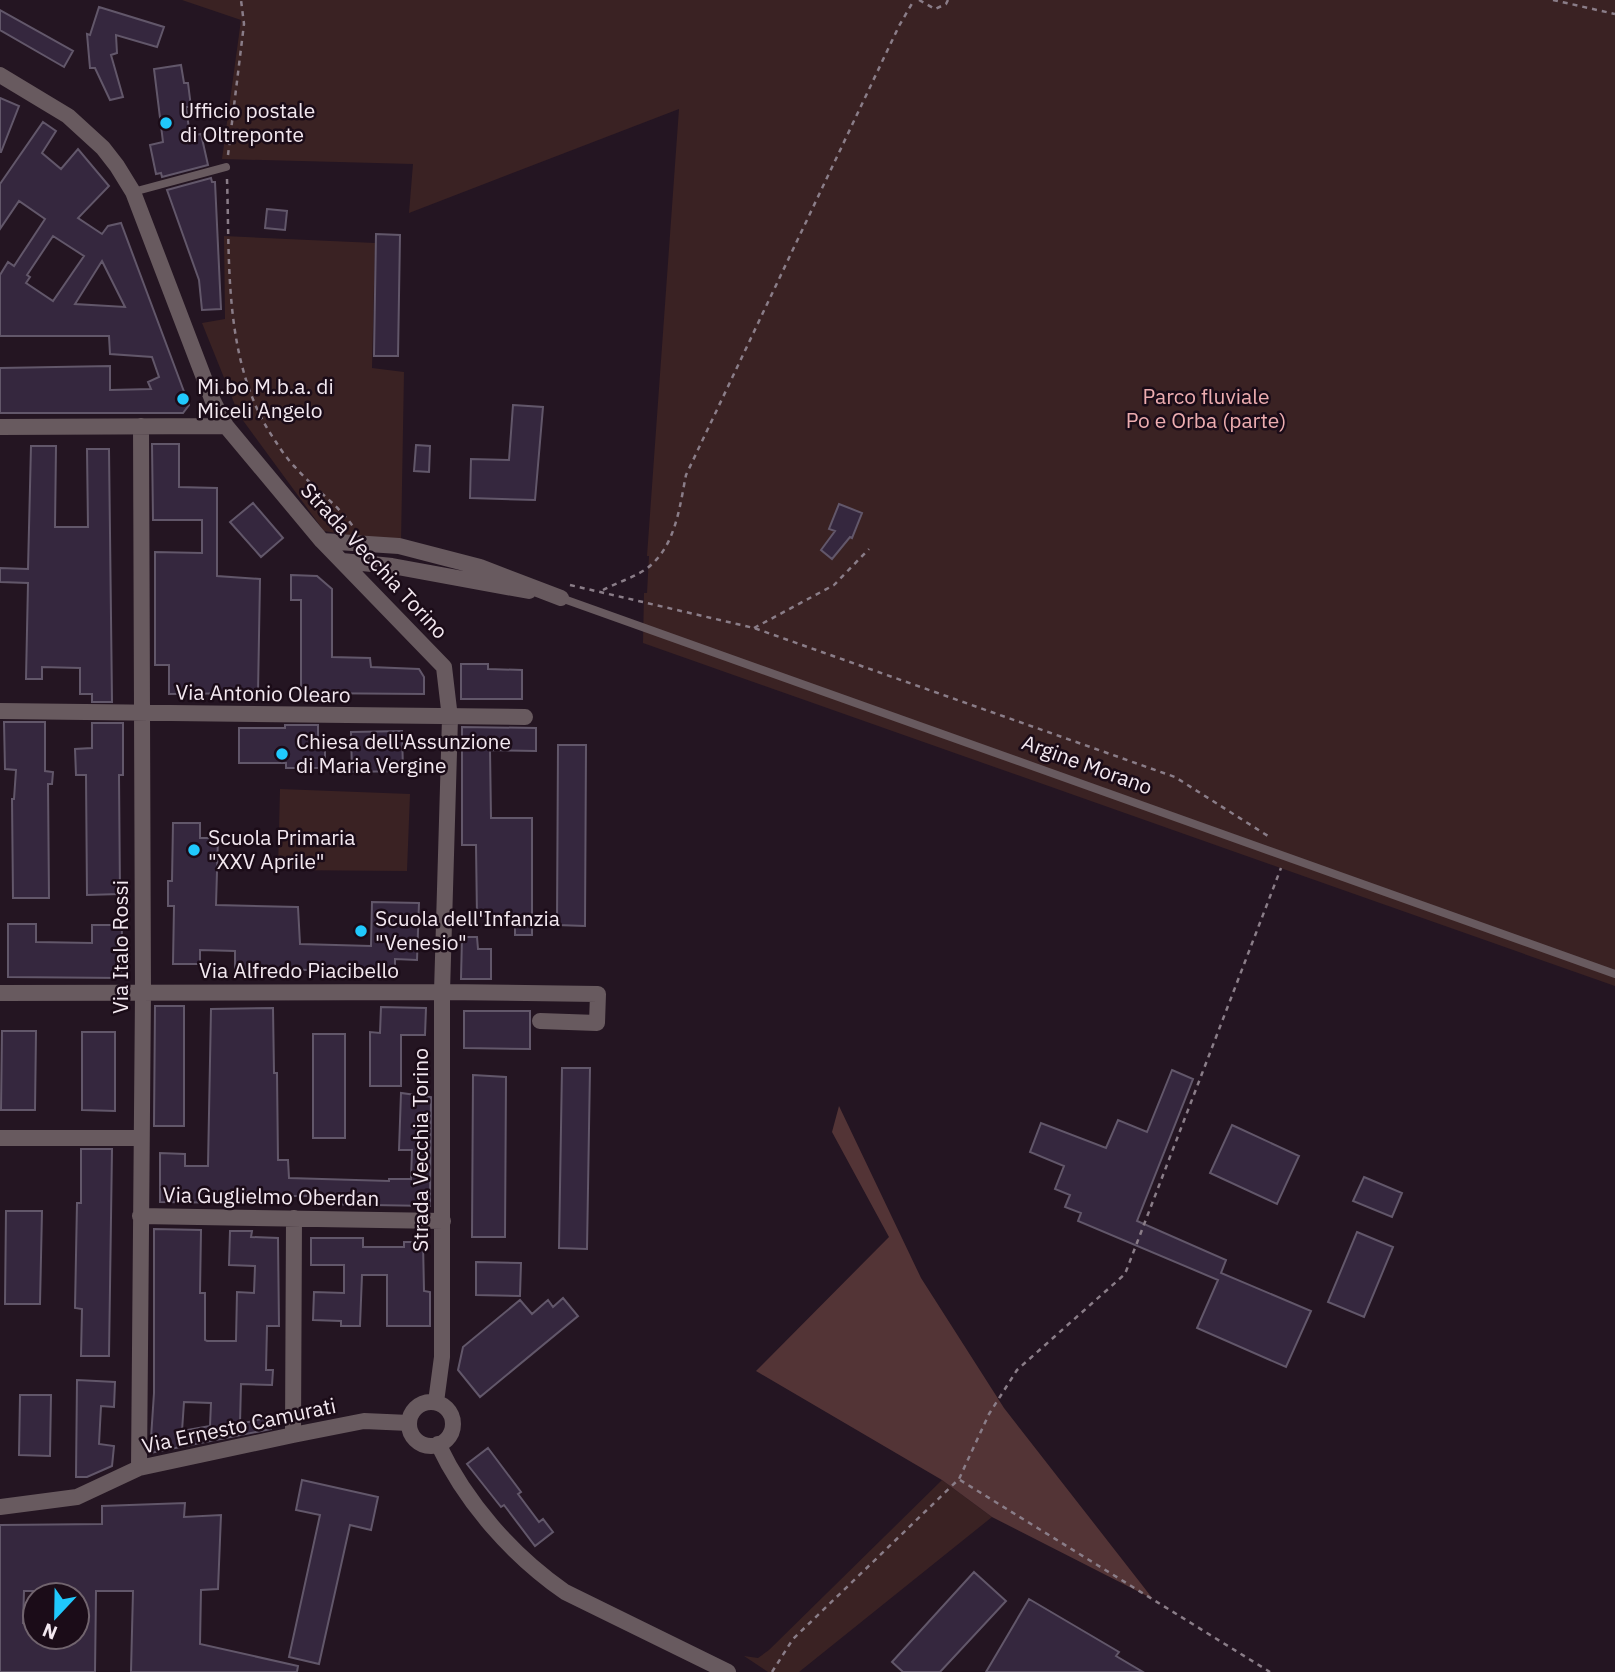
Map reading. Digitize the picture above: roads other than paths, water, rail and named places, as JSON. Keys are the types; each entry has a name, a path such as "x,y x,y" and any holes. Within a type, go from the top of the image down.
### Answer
{"street":[{"name":"Strada Vecchia Torino","path":"0,75 68,116 103,148 132,192 212,399 226,426 322,541 444,667 450,718 442,992 442,1357 436,1402"},
{"path":"0,83 19,86"},
{"name":"Via Italo Rossi","path":"139,1468 143,993 141,426"},
{"path":"0,427 226,426"},
{"name":"Argine Morano","path":"322,541 399,546 480,567 559,592"},
{"name":"Argine Morano","path":"342,561 392,566 509,589 559,592"},
{"name":"Via Antonio Olearo","path":"0,711 525,717"},
{"name":"Via Alfredo Piacibello","path":"0,993 598,994 597,1023 540,1021"},
{"path":"0,1138 141,1138"},
{"name":"Via Guglielmo Oberdan","path":"140,1216 443,1221"},
{"path":"293,1435 294,1219"},
{"path":"436,1402 447,1410 452,1422 449,1435 438,1444 424,1444 418,1441 410,1430 410,1416 417,1406 436,1402"},
{"name":"Via Ernesto Camurati","path":"0,1507 77,1497 139,1468 293,1435 364,1421 409,1423"},
{"path":"438,1444 451,1472 491,1524 518,1556 541,1576 565,1592 727,1672"}],"lane":[{"path":"132,192 226,167"},
{"name":"Argine Morano","path":"559,592 1285,858 1615,974"}],"place":[{"name":"Ufficio postale di Oltreponte","path":"166,123"},
{"name":"Mi.bo M.b.a. di Miceli Angelo","path":"183,399"},
{"name":"Chiesa dell'Assunzione di Maria Vergine","path":"282,754"},
{"name":"Scuola Primaria \"XXV Aprile\"","path":"194,850"},
{"name":"Scuola dell'Infanzia \"Venesio\"","path":"361,931"}],"park label":[{"name":"Parco fluviale Po e Orba (parte)","path":"1206,409"}]}
